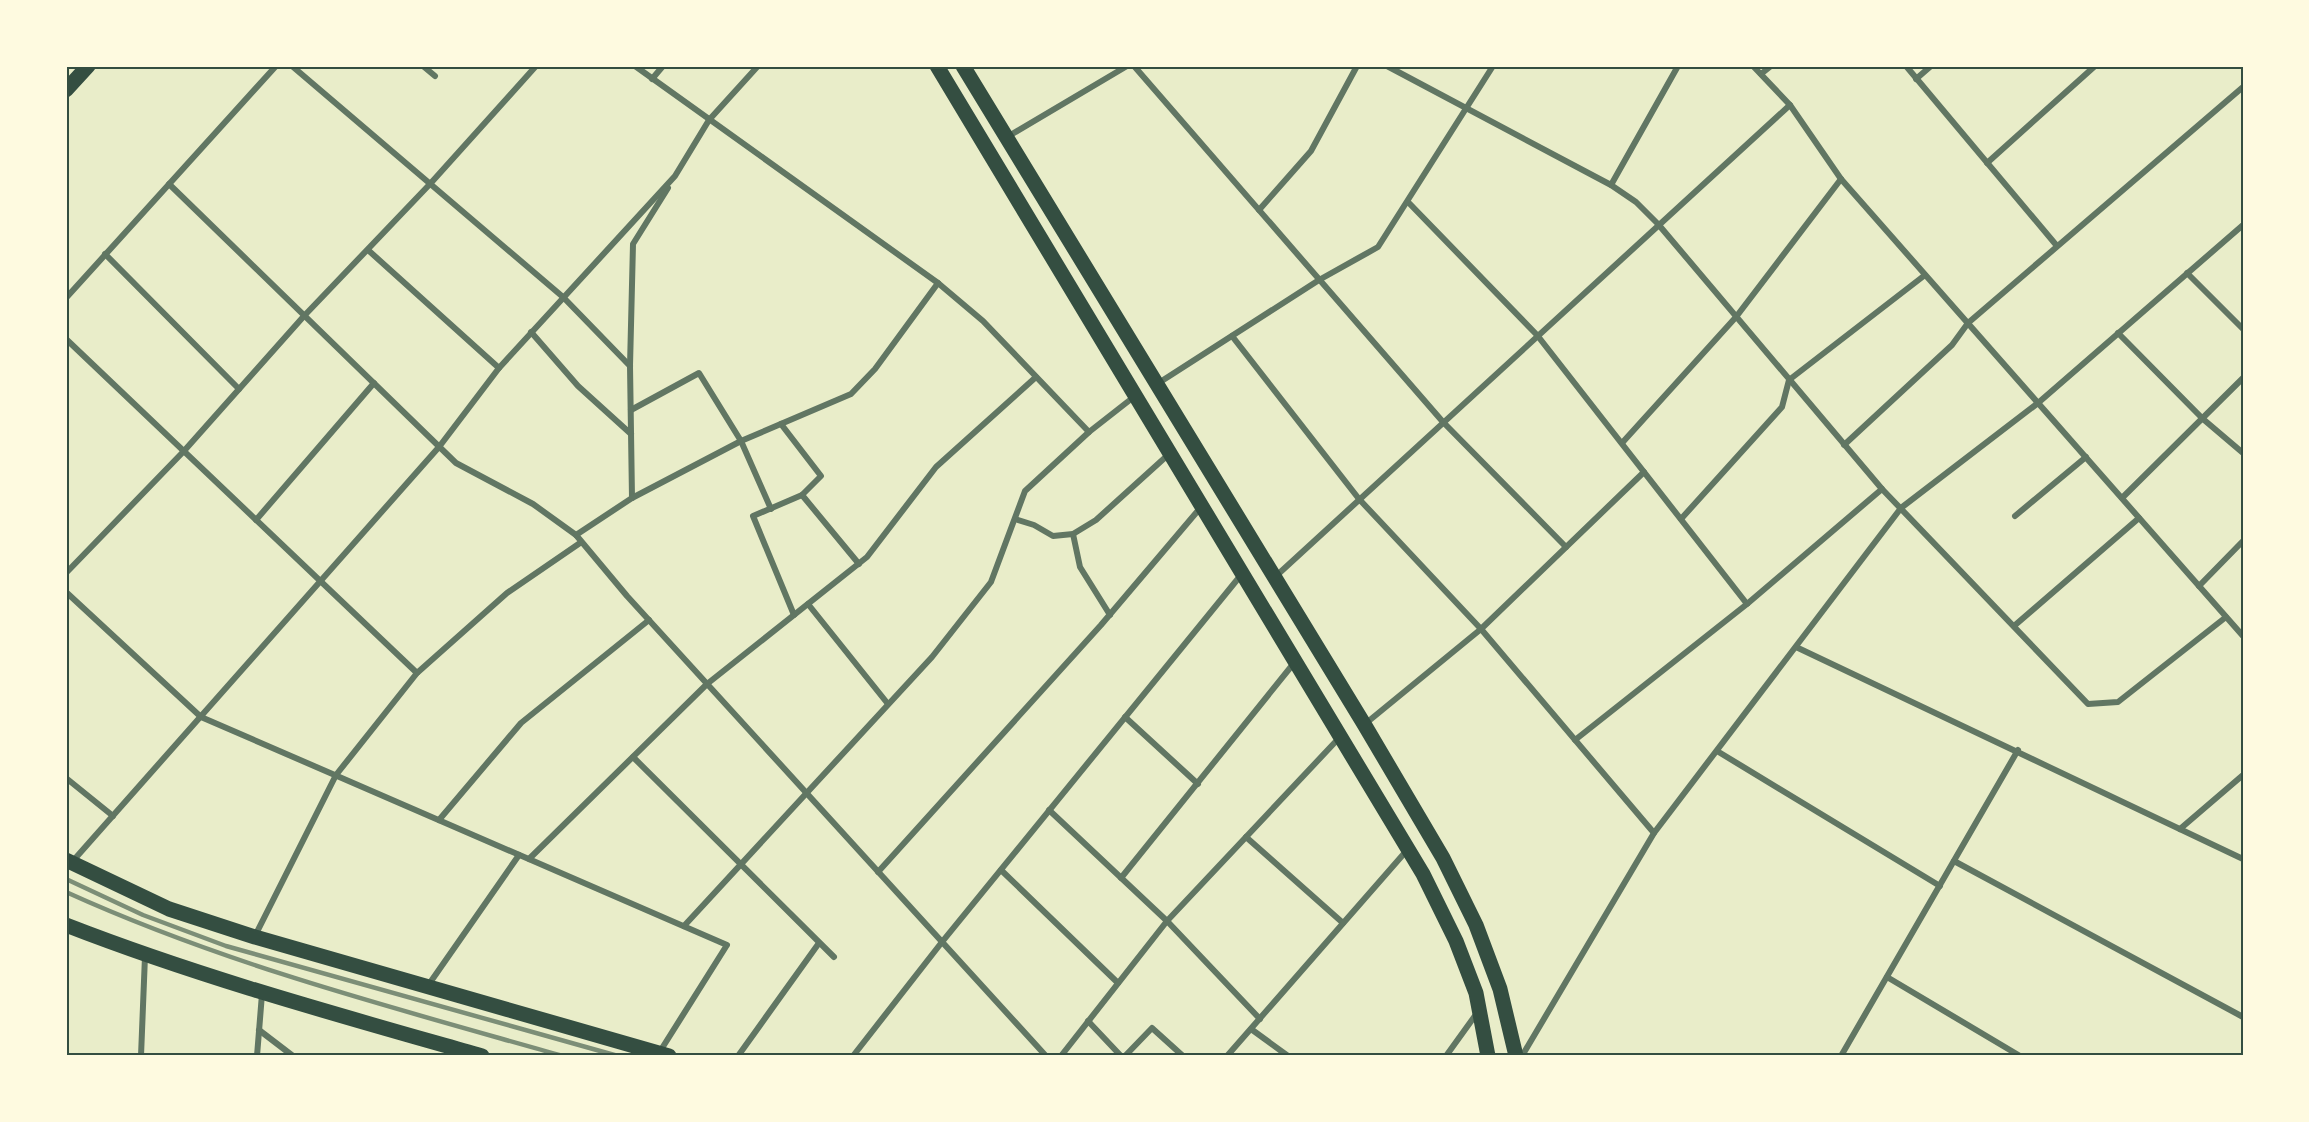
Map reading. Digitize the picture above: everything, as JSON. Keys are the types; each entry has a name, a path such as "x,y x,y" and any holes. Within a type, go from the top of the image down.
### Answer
{"main road":[{"path":"66,90 88,66"},
{"path":"937,66 1407,849 1456,941 1480,1008 1488,1056"},
{"path":"963,66 1365,724 1443,858 1476,925 1500,989 1516,1056"},
{"path":"69,861 169,909 255,937 664,1054"},
{"path":"66,925 145,956 262,994 482,1056"}],"street":[{"path":"66,298 276,66"},
{"path":"292,66 563,297 630,366"},
{"path":"423,66 435,76"},
{"path":"66,573 184,451 304,316 430,184 536,66"},
{"path":"635,66 938,283 983,321 1089,432"},
{"path":"652,79 663,66"},
{"path":"632,498 630,366 633,244 709,120 758,66"},
{"path":"1006,138 1127,66"},
{"path":"1134,66 1443,422 1566,548"},
{"path":"1259,210 1311,151 1357,66"},
{"path":"1387,66 1611,185 1636,202 1658,224 1882,489 2088,704 2118,702 2226,617"},
{"path":"1157,384 1319,280 1378,247 1469,108 1493,66"},
{"path":"1611,185 1677,66"},
{"path":"1754,66 1790,105 1841,179 2243,636"},
{"path":"1761,74 1771,66"},
{"path":"1906,66 2057,246"},
{"path":"1916,79 1931,66"},
{"path":"1987,163 2095,66"},
{"path":"1844,445 1952,345 1968,323 2243,87"},
{"path":"1275,578 1790,105"},
{"path":"69,861 113,816 439,447 499,368 675,176"},
{"path":"1622,443 1736,317 1841,179"},
{"path":"169,184 456,463 532,504 576,535 580,543 649,620 1046,1056"},
{"path":"1408,202 1537,335 1747,604"},
{"path":"1522,1056 1654,833 1901,508 2038,403 2243,225"},
{"path":"368,250 499,368"},
{"path":"105,254 239,389"},
{"path":"2187,273 2243,329"},
{"path":"1681,519 1782,407 1789,380 1925,275"},
{"path":"576,535 632,498 741,441 851,394 875,369 938,283"},
{"path":"531,332 578,386 631,434"},
{"path":"2118,333 2203,419 2243,453"},
{"path":"1232,336 1359,499 1481,629 1654,833"},
{"path":"66,339 417,673"},
{"path":"631,410 699,373 741,441 771,509"},
{"path":"529,859 707,684 859,564 936,467 1036,377"},
{"path":"2122,498 2243,378"},
{"path":"256,520 374,383"},
{"path":"684,926 932,657 991,582 1025,491 1089,432 1135,396"},
{"path":"781,424 821,476 802,495 753,516 794,615"},
{"path":"1015,519 1034,525 1053,536 1073,534 1096,520 1170,454"},
{"path":"2015,516 2086,457"},
{"path":"1365,724 1481,629 1644,472"},
{"path":"1575,740 1747,604 1882,489"},
{"path":"802,495 859,564"},
{"path":"878,872 1110,615 1201,507"},
{"path":"2014,626 2139,518"},
{"path":"1073,534 1080,567 1110,615"},
{"path":"2199,586 2243,541"},
{"path":"255,937 336,775 417,673 507,593 580,543"},
{"path":"853,1056 942,942 1241,575"},
{"path":"66,592 201,717 727,945 664,1054"},
{"path":"808,604 888,705"},
{"path":"439,820 521,723 649,620"},
{"path":"1796,647 2018,750 2243,859"},
{"path":"1121,878 1294,663"},
{"path":"1125,717 1198,784"},
{"path":"1061,1056 1167,921 1340,737"},
{"path":"1841,1056 2018,750"},
{"path":"1717,751 1940,886"},
{"path":"633,757 834,957"},
{"path":"2180,829 2243,775"},
{"path":"66,777 113,816"},
{"path":"1050,810 1167,921 1260,1019"},
{"path":"1246,837 1343,923"},
{"path":"1227,1056 1407,849"},
{"path":"427,988 519,855"},
{"path":"1954,861 2243,1017"},
{"path":"1001,870 1118,983"},
{"path":"738,1056 819,942"},
{"path":"141,1056 145,956"},
{"path":"1887,977 2020,1056"},
{"path":"257,1056 262,994"},
{"path":"1446,1056 1480,1008"},
{"path":"1088,1021 1123,1056 1152,1028 1183,1056"},
{"path":"1251,1029 1288,1056"},
{"path":"259,1030 293,1056"}],"railway":[{"path":"66,879 143,915 226,946 618,1056"},
{"path":"66,892 188,942 249,963 374,1002 563,1056"}]}
